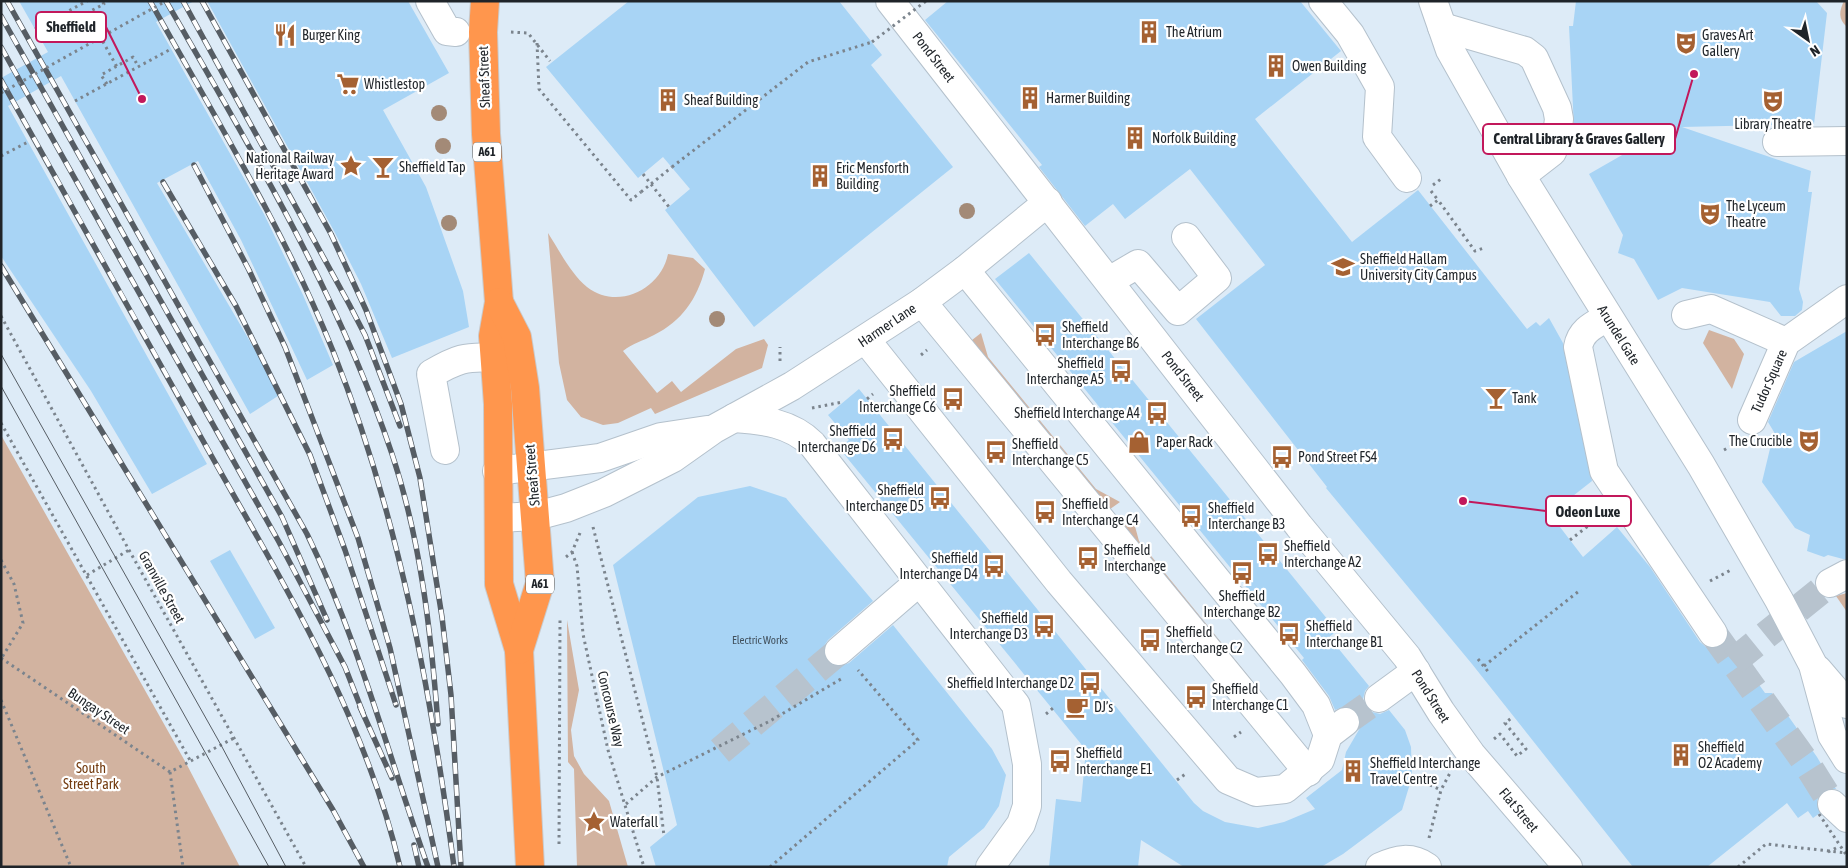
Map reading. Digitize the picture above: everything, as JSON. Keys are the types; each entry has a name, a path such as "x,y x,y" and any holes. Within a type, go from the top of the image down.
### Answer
{"highway":[{"name":"Sheaf Street","path":"485,1 483,32 486,134 499,302 493,336 498,404 499,584 519,650 530,867"},
{"name":"Sheaf Street","path":"499,302 517,337 525,388 540,583 519,650"}],"street":[{"path":"430,1 447,31 456,32"},
{"name":"Pond Street","path":"890,1 1299,526 1416,671 1441,712 1472,754"},
{"path":"1323,1 1350,34 1380,87 1377,137 1407,178"},
{"name":"Arundel Gate","path":"1434,1 1442,27 1459,66 1521,176 1701,465 1813,665 1847,704"},
{"path":"1442,27 1525,51 1534,58 1557,108 1559,124 1552,152 1521,176"},
{"path":"1777,142 1847,141"},
{"name":"Harmer Lane","path":"499,518 536,516 604,493 673,458 724,424 792,386 866,340 922,302 965,270 1048,202"},
{"path":"1109,281 1138,264 1178,311 1217,278 1186,237"},
{"path":"866,340 1059,582 1228,780 1256,792 1285,789 1308,772 1320,760 1337,729 965,270"},
{"name":"Tudor Square","path":"1752,420 1786,342 1847,299"},
{"path":"922,302 1308,772"},
{"name":"Tudor Square","path":"1686,315 1711,309 1786,342"},
{"path":"1608,317 1585,331 1579,339 1578,347 1604,471 1713,633"},
{"path":"444,450 431,374 451,362 470,356 495,358"},
{"path":"724,424 775,423 805,436 1016,705 1027,764 1027,806 1021,824 990,867"},
{"name":"Harmer Lane","path":"497,471 600,458 661,437 724,424"},
{"path":"845,662 920,581"},
{"name":"Arundel Gate","path":"1813,665 1832,735 1847,759"},
{"path":"1379,698 1416,671"},
{"name":"Flat Street","path":"1472,754 1568,867"},
{"path":"1380,867 1402,859 1420,863"}],"path":[{"path":"35,29 87,1"},
{"path":"67,13 72,21 104,4 102,1"},
{"path":"1,93 166,1"},
{"path":"537,43 540,89 632,200 808,62 872,42 926,1"},
{"path":"87,13 117,67"},
{"path":"523,32 528,33 550,61"},
{"path":"75,101 171,49"},
{"path":"107,84 102,75 133,57 138,66"},
{"path":"1,156 28,142"},
{"path":"643,174 669,207"},
{"path":"1430,206 1438,200 1475,251 1484,248"},
{"name":"Granville Street","path":"1,316 306,867"},
{"path":"1701,465 1746,438 1752,420"},
{"path":"1,423 192,762"},
{"path":"599,547 657,777 664,836"},
{"path":"87,575 129,550"},
{"name":"Concourse Way","path":"560,563 572,552 577,566 583,634 608,750 644,867"},
{"path":"1,560 14,584 23,623 1,659"},
{"path":"1484,666 1579,591"},
{"path":"559,828 560,612"},
{"name":"Bungay Street","path":"1,659 170,772"},
{"path":"1478,659 1490,674"},
{"path":"770,867 918,740 858,669 845,662"},
{"path":"626,804 657,777 770,721 842,678"},
{"path":"1,700 71,867"},
{"path":"1508,745 1517,756 1526,749 1505,723 1513,717"},
{"path":"183,867 170,772 234,738"},
{"path":"1420,863 1441,790 1453,769 1472,754"},
{"path":"1412,777 1441,790"},
{"path":"1738,867 1766,844 1847,855 1833,812"},
{"path":"1828,852 1836,848"}],"green space":[{"path":"1844,1 1847,1 1847,27 1840,15"},
{"path":"548,233 581,282 599,294 612,297 636,293 647,286 657,277 664,266 668,254 693,258 705,269 693,299 673,323 623,351 657,393 672,381 681,392 736,349 764,339 768,345 762,368 655,414 651,408 618,423 603,425 581,417 567,400 559,363"},
{"path":"1709,330 1734,339 1744,354 1732,389 1703,343"},
{"path":"981,333 988,357 1096,489 1120,502 1106,512 967,344"},
{"name":"South Street Park","path":"1,435 186,763 240,867 1,867"},
{"path":"1133,519 1139,541 1254,683 1249,687 1119,528"},
{"path":"1847,593 1847,612 1836,596"},
{"path":"567,620 579,690 571,730 574,756 584,774 609,801 628,867 577,867 574,769 568,762"}],"building":[{"path":"19,1 194,1 156,22 264,214 303,295 333,365 307,380 241,240 198,161 157,183 281,394 250,414 61,76 8,106 207,464 152,494 91,391 1,256 1,78 48,52"},
{"path":"207,1 408,1 449,73 383,110 426,187 463,291 469,327 392,358 361,284 334,231"},
{"path":"629,1 839,1 882,55 871,65 953,167 754,327 665,210 690,189 663,157 638,178 546,67"},
{"path":"948,1 1300,1 1341,51 1255,119 1352,242 1418,190 1527,329 1536,322 1540,326 1549,318 1563,343 1592,481 1550,514 1583,557 1617,527 1650,567 1700,642 1706,647 1714,649 1721,646 1727,640 1765,693 1772,693 1817,757 1836,789 1828,789 1820,794 1817,801 1820,813 1813,818 1808,811 1798,818 1787,803 1707,867 1633,867 1472,664 1326,488 1196,319 1265,265 1190,169 1125,219 1113,204 1085,226 1039,167 1042,165 925,20"},
{"path":"1576,1 1816,1 1827,13 1814,124 1682,127 1811,171 1808,192 1812,192 1799,289 1803,302 1802,310 1795,316 1781,316 1770,302 1682,288 1658,300 1634,259 1618,253 1623,235 1589,174 1671,127 1653,128 1653,133 1574,128 1569,26 1573,26"},
{"path":"1029,253 1337,631 1329,637 1369,686 1365,691 1363,699 1367,708 1372,712 1380,714 1389,710 1405,730 1411,747 1412,777 1402,810 1343,854 1321,867 1184,867 1141,840 1138,867 1049,867 1056,799 1081,802 1086,750 839,448 849,440 828,415 859,389 1194,803 1203,811 1225,822 1258,828 1284,822 1315,809 1306,798 1342,770 1346,752 1360,728 1358,713 1351,707 1335,710 1329,696 1302,660 1304,658 995,279"},
{"name":"The Crucible","path":"1847,331 1847,559 1843,559 1828,555 1824,557 1807,551 1810,535 1795,528 1762,482 1774,432 1768,422 1794,362"},
{"path":"750,486 786,498 873,601 828,640 824,646 824,653 828,662 834,666 849,663 893,625 992,749 1006,775 999,806 984,828 949,857 947,867 656,867 650,847 677,825 613,565 698,497"},
{"path":"230,550 275,628 255,639 210,561"}],"tunnel":[{"path":"1733,662 1830,583"},
{"path":"1713,633 1807,764 1832,804"},
{"path":"720,751 839,651"},
{"path":"1345,722 1379,698"}],"tram line":[{"path":"1,354 221,745 286,867"},
{"path":"1,386 269,867"}],"railway":[{"path":"7,1 307,534 358,657 428,867"},
{"path":"150,1 271,217 314,306 356,413 377,477 410,605 435,736 454,867"},
{"path":"166,1 290,222 346,336 370,394 392,454 410,520 428,622 438,724"},
{"path":"183,1 365,335 400,426"},
{"path":"202,1 331,234 366,310 401,404 420,478 442,617 451,695 461,867"},
{"path":"1,16 282,517 327,620"},
{"path":"1,47 279,542 345,667 363,713"},
{"path":"1,80 271,561 323,659 367,761 385,813 400,867"},
{"path":"194,165 249,270 285,347 358,538 390,648 438,867"},
{"path":"163,182 236,306 310,455 345,550 396,705"},
{"path":"1,266 333,810 364,867"},
{"path":"360,707 392,778"},
{"path":"414,845 419,867"}],"place":[{"name":"The Atrium","path":"1149,32"},
{"name":"Burger King","path":"285,35"},
{"name":"Graves Art Gallery","path":"1686,43"},
{"name":"Owen Building","path":"1276,66"},
{"name":"Central Library & Graves Gallery","path":"1694,74"},
{"name":"Whistlestop","path":"348,84"},
{"name":"Harmer Building","path":"1030,98"},
{"name":"Sheffield","path":"142,99"},
{"name":"Sheaf Building","path":"668,100"},
{"name":"Library Theatre","path":"1773,101"},
{"name":"Norfolk Building","path":"1135,138"},
{"name":"National Railway Heritage Award","path":"351,166"},
{"name":"Sheffield Tap","path":"383,167"},
{"name":"Eric Mensforth Building","path":"820,176"},
{"name":"The Lyceum Theatre","path":"1710,214"},
{"name":"Sheffield Hallam University City Campus","path":"1343,267"},
{"name":"Sheffield Interchange B6","path":"1045,335"},
{"name":"Sheffield Interchange A5","path":"1121,371"},
{"name":"Tank","path":"1496,398"},
{"name":"Sheffield Interchange C6","path":"953,399"},
{"name":"Sheffield Interchange A4","path":"1157,413"},
{"name":"Sheffield Interchange D6","path":"893,439"},
{"name":"The Crucible","path":"1809,441"},
{"name":"Paper Rack","path":"1139,442"},
{"name":"Sheffield Interchange C5","path":"996,452"},
{"name":"Pond Street FS4","path":"1282,457"},
{"name":"Sheffield Interchange D5","path":"940,498"},
{"name":"Odeon Luxe","path":"1463,501"},
{"name":"Sheffield Interchange C4","path":"1045,512"},
{"name":"Sheffield Interchange B3","path":"1191,516"},
{"name":"Sheffield Interchange A2","path":"1268,554"},
{"name":"Sheffield Interchange","path":"1088,558"},
{"name":"Sheffield Interchange D4","path":"994,566"},
{"name":"Sheffield Interchange B2","path":"1242,573"},
{"name":"Sheffield Interchange D3","path":"1044,626"},
{"name":"Sheffield Interchange B1","path":"1289,634"},
{"name":"Sheffield Interchange C2","path":"1150,640"},
{"name":"Sheffield Interchange D2","path":"1090,683"},
{"name":"Sheffield Interchange C1","path":"1196,697"},
{"name":"DJ’s","path":"1077,707"},
{"name":"Sheffield O2 Academy","path":"1681,755"},
{"name":"Sheffield Interchange E1","path":"1060,761"},
{"name":"Sheffield Interchange Travel Centre","path":"1353,771"},
{"name":"Waterfall","path":"594,822"}]}
